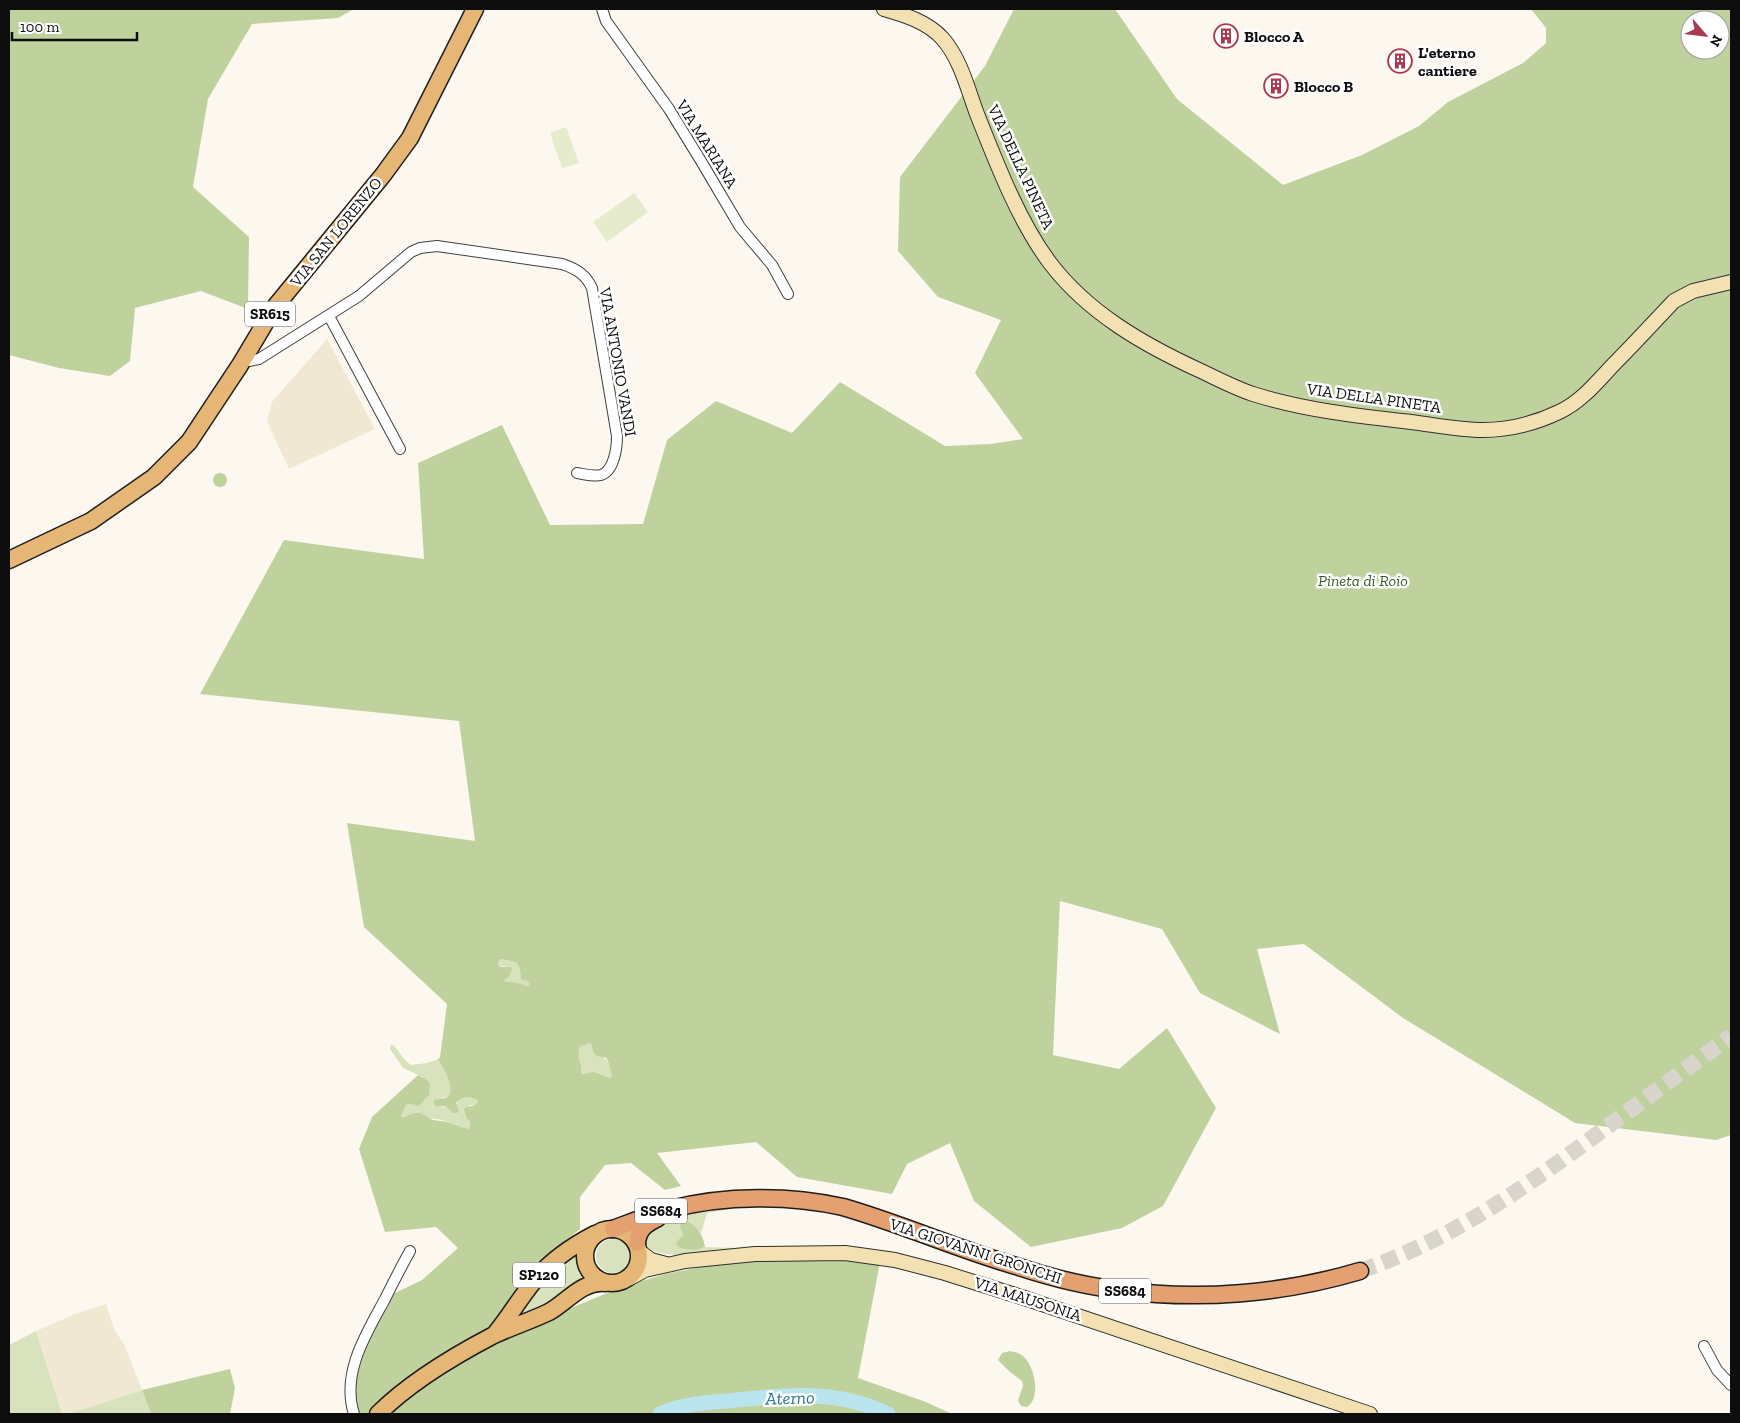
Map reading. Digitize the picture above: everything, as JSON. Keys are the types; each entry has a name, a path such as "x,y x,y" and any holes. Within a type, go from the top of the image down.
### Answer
{"highway":[{"name":"VIA GIOVANNI GRONCHI","path":"606,1230 684,1206 712,1202 776,1199 809,1201 860,1212 1014,1266 1074,1282 1127,1291 1156,1294 1254,1291 1305,1285 1360,1271"},
{"name":"VIA GIOVANNI GRONCHI","path":"638,1248 641,1230 652,1221 673,1212 712,1202"}],"main road":[{"name":"VIA SAN LORENZO","path":"9,560 91,521 154,477 189,442 243,360 274,308 383,175 410,138 475,9"},
{"name":"VIA DELLA PINETA","path":"884,9 902,14 930,27 955,56 992,153 1028,229 1049,262 1071,289 1125,331 1178,360 1255,394 1347,415 1482,430 1530,423 1560,412 1581,398 1674,301 1693,291 1731,282"},
{"path":"606,1230 627,1233 638,1248 638,1266 630,1278 618,1283 605,1283 598,1280 587,1267 585,1259 588,1243 593,1236 606,1230"},
{"name":"SP120","path":"494,1336 528,1288 546,1268 582,1242 606,1230"},
{"name":"VIA MAUSONIA","path":"638,1248 647,1258 656,1262 674,1264"},
{"name":"VIA MAUSONIA","path":"630,1278 645,1270 674,1264 755,1254 823,1252 866,1255 912,1264 1015,1294 1370,1414"},
{"name":"SP120","path":"378,1414 404,1391 463,1352 550,1311 585,1286 596,1282 605,1283"}],"street":[{"name":"VIA MARIANA","path":"602,9 606,21 669,109 740,227 772,265 788,294"},
{"name":"VIA ANTONIO VANDI","path":"243,360 249,361 259,358 329,316 370,288 403,258 420,248 437,246 562,264 581,272 588,279 595,300 617,436 617,444 611,465 607,471 601,475 577,472"},
{"path":"329,316 400,450"},
{"path":"354,1414 350,1381 359,1349 410,1252"},
{"path":"1704,1346 1717,1370 1731,1385"}],"shaded area":[{"path":"327,339 375,429 289,469 267,421 272,402"},
{"path":"106,1304 115,1331 124,1344 142,1390 68,1414 62,1414 36,1331 75,1314"}],"green space":[{"path":"9,9 354,9 338,18 252,24 208,99 193,187 249,237 248,309 201,291 135,308 130,361 110,376 59,368 9,355"},
{"name":"Pineta di Roio","path":"1014,9 1115,9 1177,99 1283,185 1362,155 1419,126 1448,102 1523,63 1546,43 1546,28 1531,9 1731,9 1731,1135 1716,1140 1575,1123 1403,1018 1304,944 1257,949 1280,1034 1200,993 1162,929 1060,901 1053,1055 1119,1069 1167,1028 1216,1108 1163,1206 1122,1228 1031,1247 974,1201 950,1143 907,1164 892,1194 797,1177 756,1142 657,1153 681,1186 665,1190 631,1163 605,1165 580,1197 580,1229 537,1265 490,1331 370,1414 349,1414 345,1395 353,1349 391,1295 422,1280 458,1248 436,1227 385,1232 359,1149 372,1117 418,1075 430,1084 429,1095 419,1106 406,1105 401,1116 420,1113 433,1120 448,1122 468,1129 470,1122 466,1117 464,1108 475,1105 478,1102 476,1099 470,1098 460,1099 456,1103 459,1111 457,1113 453,1113 445,1106 436,1106 434,1104 434,1100 446,1098 450,1094 449,1080 438,1059 440,1057 447,1004 364,927 347,823 475,841 459,721 200,694 284,540 424,559 418,463 502,425 550,525 643,524 667,440 716,401 792,433 840,382 945,446 991,444 1023,439 975,373 1001,320 938,297 898,251 900,177 985,66","holes":["501,959 516,963 520,968 521,979 530,982 528,986 506,982 504,980 509,977 512,970 511,967 499,967 498,962","591,1043 594,1053 597,1056 606,1058 608,1061 612,1076 610,1078 596,1072 581,1073 578,1053 581,1046"]},
{"path":"566,127 579,163 562,168 550,133"},
{"path":"634,193 648,212 607,242 593,222"},
{"path":"217,473 223,473 227,480 223,487 217,487 213,483 213,477"},
{"path":"501,959 519,965 522,979 531,982 527,986 514,982 506,983 504,980 509,977 512,970 504,966 499,967 498,961"},
{"path":"591,1043 598,1056 605,1059 608,1063 612,1076 610,1078 597,1072 581,1073 577,1053 581,1046"},
{"path":"391,1044 411,1065 427,1063 438,1059 450,1085 450,1094 446,1098 442,1097 441,1107 445,1106 453,1113 459,1099 465,1097 476,1099 478,1102 475,1105 469,1105 470,1127 468,1129 437,1119 401,1116 406,1105 412,1104 423,1077 403,1068 390,1049"},
{"path":"725,1206 731,1209 707,1213 701,1233 698,1230 681,1231 683,1236 679,1247 689,1249 705,1247 737,1248 701,1254 669,1255 656,1252 648,1247 645,1238 649,1227 672,1215"},
{"path":"684,1220 698,1230 703,1238 705,1247 691,1250 676,1245 677,1241 683,1236 680,1226"},
{"path":"613,1239 625,1244 630,1256 625,1268 613,1273 601,1268 596,1256 601,1244"},
{"path":"583,1251 582,1262 590,1277 566,1294 502,1329 520,1306 549,1276"},
{"path":"826,1257 880,1262 858,1378 926,1402 952,1414 386,1414 408,1396 466,1357 540,1321 619,1288 665,1274 726,1262"},
{"path":"36,1331 62,1414 9,1414 9,1345"},
{"path":"1010,1351 1024,1357 1031,1368 1035,1390 1034,1397 1027,1407 1021,1406 1018,1400 1023,1386 1022,1381 998,1360 1002,1353"},
{"path":"230,1369 235,1388 230,1414 151,1414 142,1390"},
{"path":"142,1390 151,1414 68,1414"}],"waterway":[{"name":"Aterno","path":"660,1414 676,1408 701,1403 789,1396 829,1397 848,1400 888,1414"}],"tunnel":[{"path":"1360,1271 1424,1245 1512,1194 1568,1156 1731,1036"}],"place":[{"name":"Blocco A","path":"1226,36"},
{"name":"L'eterno cantiere","path":"1400,61"},
{"name":"Blocco B","path":"1276,86"}]}
